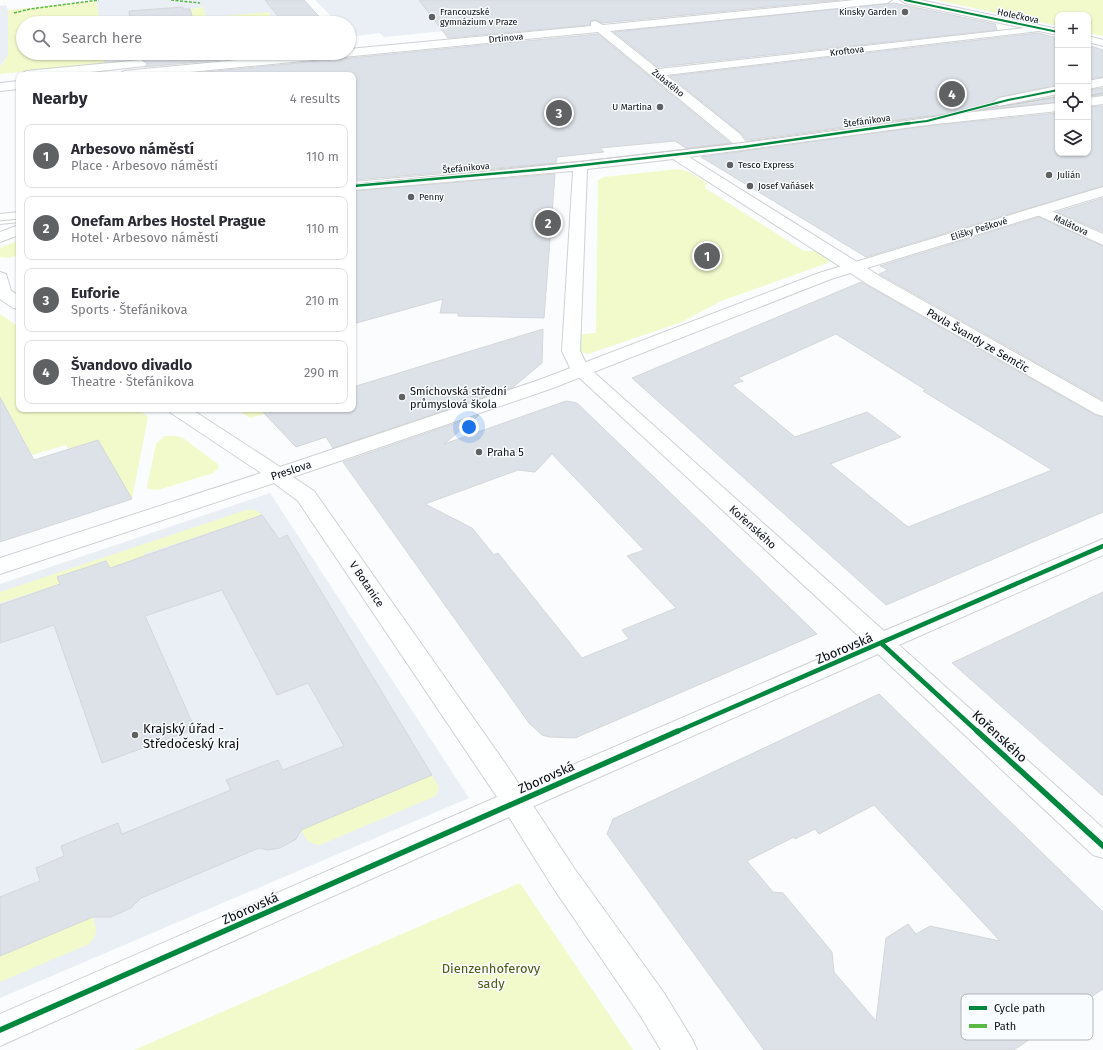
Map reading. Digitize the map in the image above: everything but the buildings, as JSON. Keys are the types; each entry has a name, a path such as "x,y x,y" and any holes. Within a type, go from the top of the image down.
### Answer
{"street":[{"name":"Drtinova","path":"356,43 797,0"},
{"name":"Drtinova","path":"356,53 887,0"},
{"name":"Holečkova","path":"905,0 1055,31"},
{"name":"Zubatého","path":"591,21 654,73 736,137 743,147"},
{"name":"Kroftova","path":"654,73 1039,28"},
{"path":"1091,40 1103,43"},
{"path":"58,72 185,60"},
{"name":"Drtinova","path":"156,72 283,60"},
{"path":"252,63 253,72"},
{"path":"0,78 16,76"},
{"path":"1091,84 1103,82"},
{"path":"0,87 16,85"},
{"name":"Štefánikova","path":"927,121 1008,100 1055,91"},
{"name":"Štefánikova","path":"356,186 580,166 743,147 927,121 1055,107"},
{"name":"Pavla Švandy ze Semčic","path":"676,155 875,281 1103,410"},
{"path":"580,166 571,351 580,370"},
{"name":"Elišky Peškové","path":"580,370 825,276 1103,191"},
{"name":"Malátova","path":"1040,211 1103,240"},
{"path":"0,220 16,217"},
{"path":"0,237 16,231"},
{"path":"0,277 2,293 16,302"},
{"name":"Preslova","path":"0,566 277,475 546,384 580,370"},
{"name":"Kořenského","path":"580,370 882,643 1103,846"},
{"name":"V Botanice","path":"183,412 255,459 306,496 515,802"},
{"name":"Zborovská","path":"0,1030 515,802 1103,546"},
{"path":"515,802 563,877 652,1004 680,1050"}],"shaded area":[{"path":"304,0 319,16 99,16 96,1"},
{"name":"Francouzské gymnázium v Praze","path":"315,0 514,0 536,22 384,37 379,33 356,36 356,16 331,16"},
{"path":"6,5 8,10 8,55 0,67 0,6"},
{"path":"104,60 145,60 104,64"},
{"path":"270,493 469,798 0,998 0,584"}],"green space":[{"path":"936,0 1103,0 1103,36 1091,34 1091,12 1055,12 1055,25"},
{"path":"96,1 99,16 16,16 16,60 104,60 104,64 0,74 0,67 8,55 8,10"},
{"path":"203,7 206,16 187,16 190,12 190,9"},
{"path":"269,12 270,16 223,16"},
{"path":"678,169 689,172 707,183 705,188 804,251 821,251 830,259 828,263 721,301 682,322 588,354 579,351 579,337 583,334 596,333 598,180 604,177"},
{"path":"16,241 16,256 10,258 0,257 0,248"},
{"path":"0,314 16,325 16,412 141,412 148,417 132,499 98,440 68,449 66,445 32,455 0,396"},
{"path":"241,412 263,412 265,414 250,418"},
{"path":"164,436 176,436 183,438 219,465 218,469 213,473 158,490 148,489 147,486 156,444"},
{"path":"246,510 256,510 262,515 144,554 144,556 110,568 106,560 99,562 100,566 65,577 65,574 57,577 60,584 0,603 0,592"},
{"path":"432,775 439,787 436,796 320,845 313,844 308,841 301,830"},
{"name":"Dienzenhoferovy sady","path":"520,883 633,1050 134,1050"},
{"path":"93,917 96,932 94,938 89,944 0,982 0,956"}],"tram line":[{"path":"1091,95 1103,93"},
{"path":"356,184 530,167 706,147 882,124 1055,97"},
{"path":"0,221 16,219"}],"marked path":[{"path":"14,13 30,9 99,0"},
{"path":"171,0 200,3"}],"cycle path":[{"path":"905,0 1055,31"},
{"path":"356,186 547,169 743,147 927,121 1008,100 1055,91"},
{"path":"0,1030 574,776 1103,546"},
{"path":"881,643 1103,846"}],"place":[{"name":"Kinsky Garden","path":"905,12"},
{"name":"Francouzské gymnázium v Praze","path":"432,17"},
{"name":"Švandovo divadlo","path":"952,94"},
{"name":"U Martina","path":"660,107"},
{"name":"Euforie","path":"559,113"},
{"name":"Tesco Express","path":"730,165"},
{"name":"Julián","path":"1049,175"},
{"name":"Josef Vaňásek","path":"750,186"},
{"name":"Penny","path":"411,197"},
{"name":"Onefam Arbes Hostel Prague","path":"548,223"},
{"name":"Arbesovo náměstí","path":"707,256"},
{"name":"Smíchovská střední průmyslová škola","path":"402,397"},
{"name":"Praha 5","path":"479,452"},
{"name":"Krajský úřad - Středočeský kraj","path":"135,735"}]}
